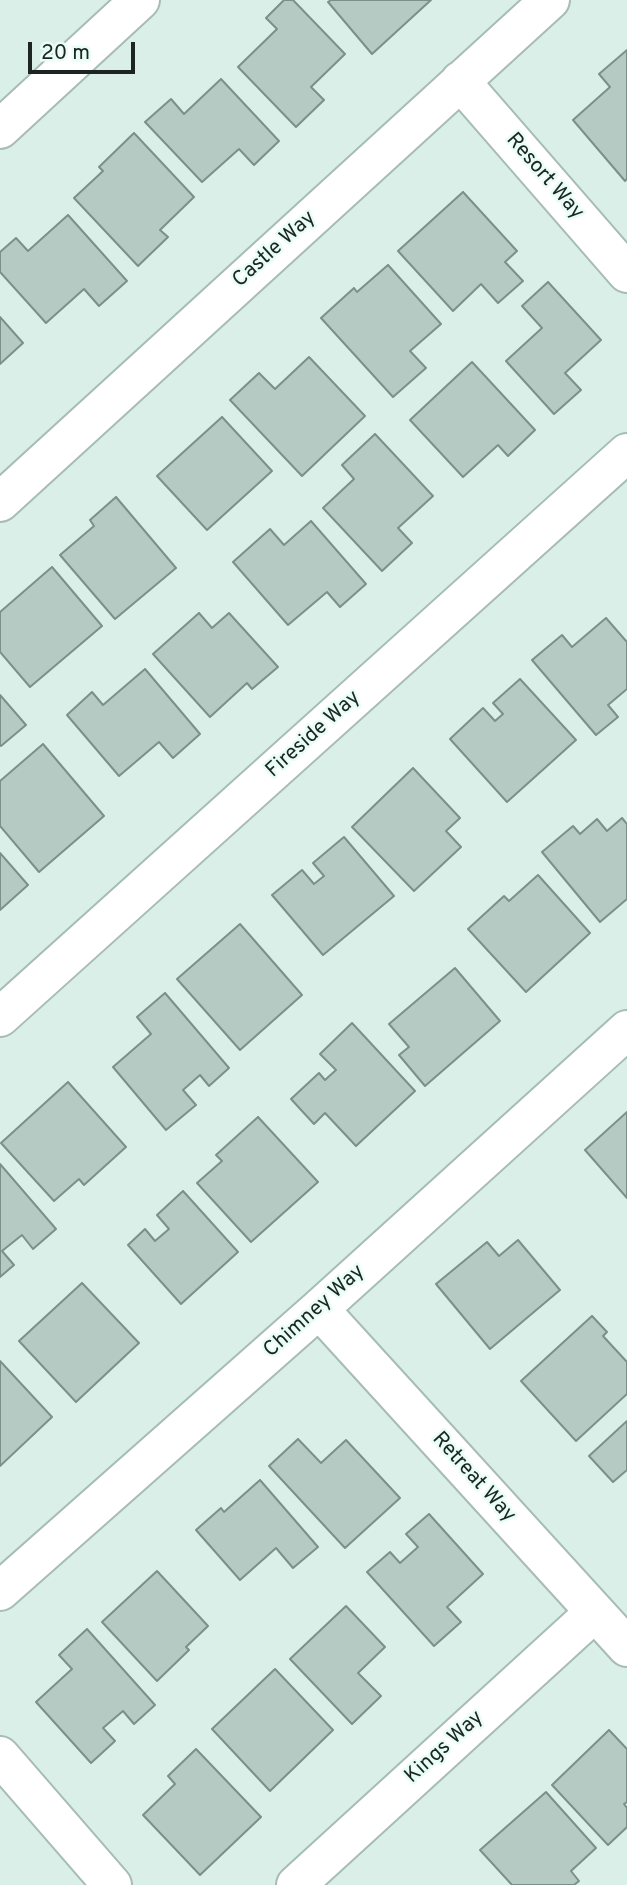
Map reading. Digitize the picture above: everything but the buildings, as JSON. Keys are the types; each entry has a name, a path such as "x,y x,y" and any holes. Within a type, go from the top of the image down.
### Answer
{"street":[{"path":"0,129 140,0"},
{"name":"Castle Way","path":"0,502 550,0"},
{"name":"Resort Way","path":"460,80 627,273"},
{"name":"Fireside Way","path":"0,1017 627,453"},
{"name":"Chimney Way","path":"0,1591 319,1309 627,1030"},
{"name":"Retreat Way","path":"319,1309 627,1647"},
{"name":"Kings Way","path":"296,1885 595,1612"},
{"path":"0,1756 112,1885"}]}
